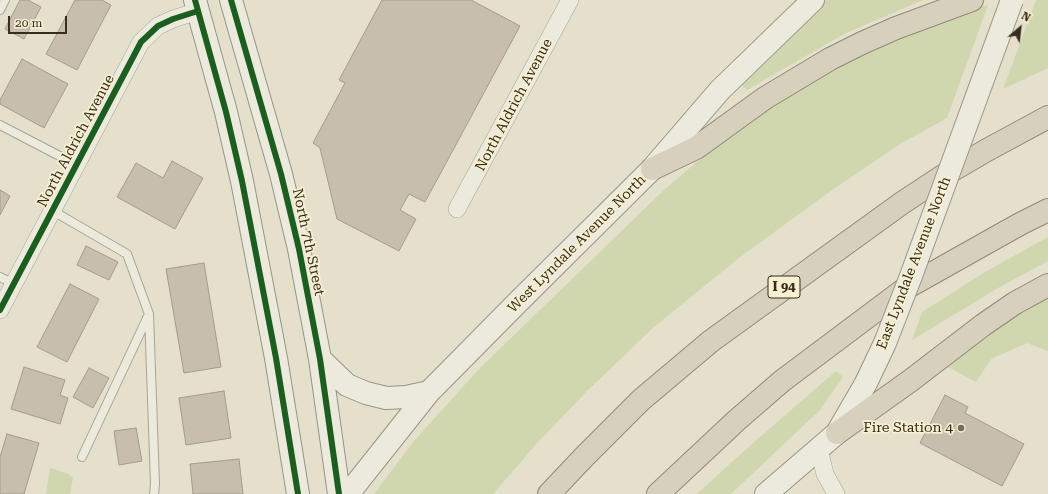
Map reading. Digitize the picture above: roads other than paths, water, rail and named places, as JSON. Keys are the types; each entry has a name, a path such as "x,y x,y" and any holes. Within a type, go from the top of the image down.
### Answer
{"highway":[{"path":"652,169 696,148 765,98 862,43 896,28 972,0"},
{"name":"I 94","path":"549,494 641,400 711,341 902,203 946,174 1048,117"},
{"path":"658,494 737,420 782,381 906,288 1020,224 1048,210"},
{"path":"837,433 910,381 983,325 1015,303 1048,285"}],"main road":[{"name":"North 7th Street","path":"231,0 283,182 298,249 320,359 340,494"},
{"name":"West Lyndale Avenue North","path":"348,494 429,392 652,169 720,90 813,0"},
{"name":"East Lyndale Avenue North","path":"766,494 837,433 866,383 885,343 911,276 1012,0"},
{"path":"197,6 226,112 246,196 276,358 298,494"},
{"path":"320,359 347,385 366,393 386,398 406,397 429,392"}],"street":[{"name":"North Aldrich Avenue","path":"457,209 570,0"},
{"name":"North Aldrich Avenue","path":"0,310 7,281 52,212 141,42 158,26 197,6"},
{"path":"819,449 825,474 836,494"}],"lane":[{"path":"0,10 5,0"},
{"path":"0,125 77,165"},
{"path":"52,212 127,254 149,314 155,484 154,494"},
{"path":"82,457 149,314"}],"place":[{"name":"Fire Station 4","path":"961,428"}]}
